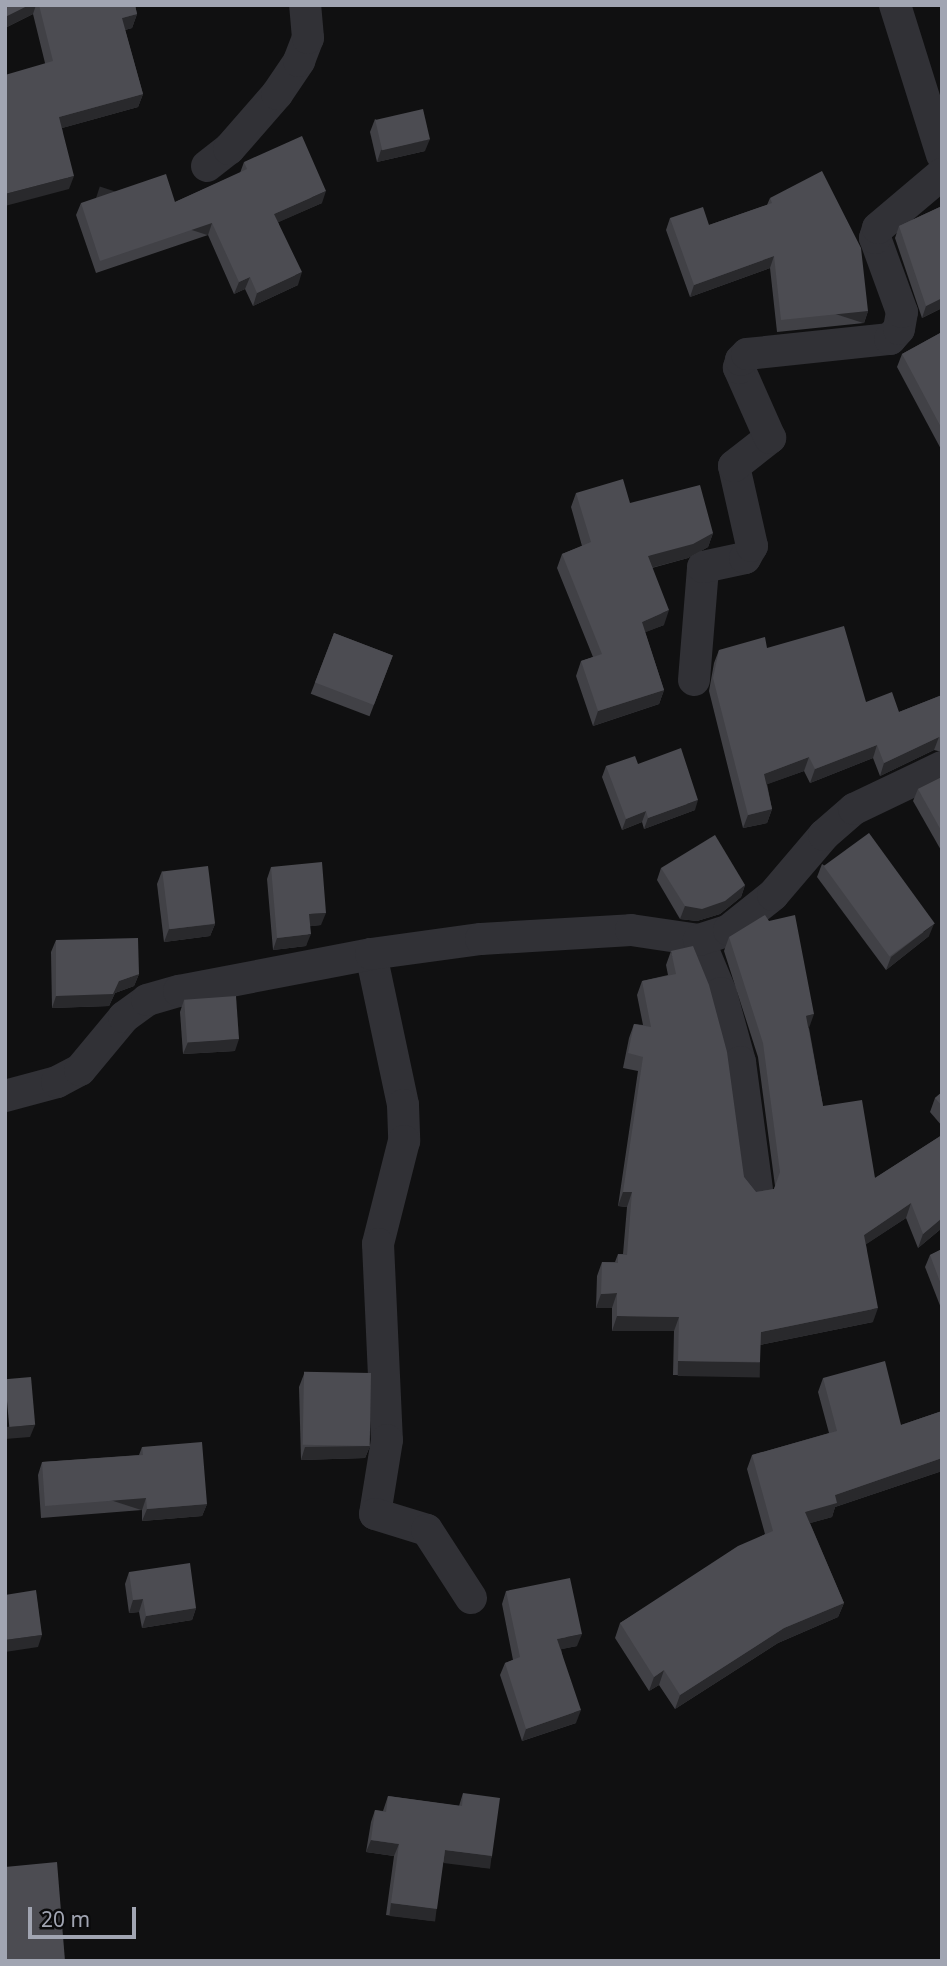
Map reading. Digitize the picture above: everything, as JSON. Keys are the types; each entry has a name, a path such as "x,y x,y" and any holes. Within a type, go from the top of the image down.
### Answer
{"street":[{"path":"207,166 261,113 299,61 308,38 305,5"},
{"path":"895,5 942,155"},
{"path":"694,680 703,567 745,558 752,546 734,466 770,438 739,368 741,360 747,354 866,345 890,339 899,329 902,312 875,238 878,228 942,174"},
{"path":"5,1096 57,1082 80,1070 124,1017 147,1000 371,954 481,939 631,930 699,940 729,930 750,916 854,808 942,767"},
{"path":"699,940 721,993 740,1062 757,1189"},
{"path":"371,954 403,1105 404,1141 378,1244 387,1440 375,1514 427,1530 471,1598"}],"building":[{"path":"5,5 29,5 5,17"},
{"path":"39,5 135,5 137,14 122,18 143,94 59,117 74,176 5,194 5,75 53,61"},
{"path":"423,109 430,139 382,150 375,120"},
{"path":"302,136 326,191 274,214 302,272 257,293 250,277 239,282 212,223 100,261 81,203 166,174 175,202 247,169 244,162"},
{"path":"822,171 861,248 868,311 781,320 774,256 694,285 670,218 703,207 709,225 772,203 770,198"},
{"path":"942,206 942,298 926,306 899,226"},
{"path":"942,332 942,429 902,354"},
{"path":"623,479 630,503 700,485 713,533 693,544 648,556 669,610 642,622 664,690 598,711 581,661 602,654 562,554 591,542 576,493"},
{"path":"844,626 866,702 892,692 899,712 942,695 942,738 939,737 884,763 877,745 815,769 809,757 764,774 772,809 748,815 713,678 719,650 765,637 767,648"},
{"path":"334,633 393,656 374,705 315,682"},
{"path":"681,748 698,800 648,818 646,811 626,819 606,766 635,756 638,764"},
{"path":"942,777 942,832 918,789"},
{"path":"869,833 935,924 890,957 824,866"},
{"path":"715,835 745,885 725,901 702,909 685,906 661,868"},
{"path":"322,862 326,913 309,914 311,934 277,938 271,867"},
{"path":"208,866 215,924 169,929 162,872"},
{"path":"765,915 769,921 795,915 814,1014 806,1016 823,1106 862,1100 875,1178 942,1135 942,1218 923,1234 911,1203 864,1235 878,1308 761,1332 760,1362 678,1361 679,1317 617,1316 617,1293 601,1294 602,1262 618,1263 618,1254 627,1255 632,1192 623,1192 643,1057 628,1053 634,1024 651,1027 642,981 676,974 671,951 693,946 709,985 727,1052 744,1177 756,1192 774,1189 780,1172 763,1043 729,937"},
{"path":"138,938 139,974 119,981 113,994 56,996 56,940"},
{"path":"236,996 239,1039 187,1043 184,1000"},
{"path":"942,1092 942,1106 935,1098"},
{"path":"942,1249 942,1287 930,1255"},
{"path":"885,1361 901,1425 942,1411 942,1458 835,1495 837,1503 805,1512 844,1603 784,1628 680,1695 664,1670 654,1677 620,1623 738,1546 773,1531 752,1455 837,1431 823,1378"},
{"path":"304,1372 371,1373 370,1446 303,1445"},
{"path":"31,1377 35,1425 9,1427 5,1379"},
{"path":"202,1442 207,1504 147,1509 146,1498 45,1506 42,1462 143,1455 142,1447"},
{"path":"190,1563 196,1608 146,1616 143,1599 133,1600 129,1572"},
{"path":"570,1578 582,1634 557,1639 581,1710 526,1729 505,1663 520,1657 506,1591"},
{"path":"36,1590 42,1635 5,1640 5,1595"},
{"path":"463,1793 500,1798 492,1856 445,1850 437,1909 391,1903 399,1844 371,1840 375,1810 386,1812 388,1796 462,1806"},
{"path":"57,1862 65,1961 5,1961 5,1867"}]}
